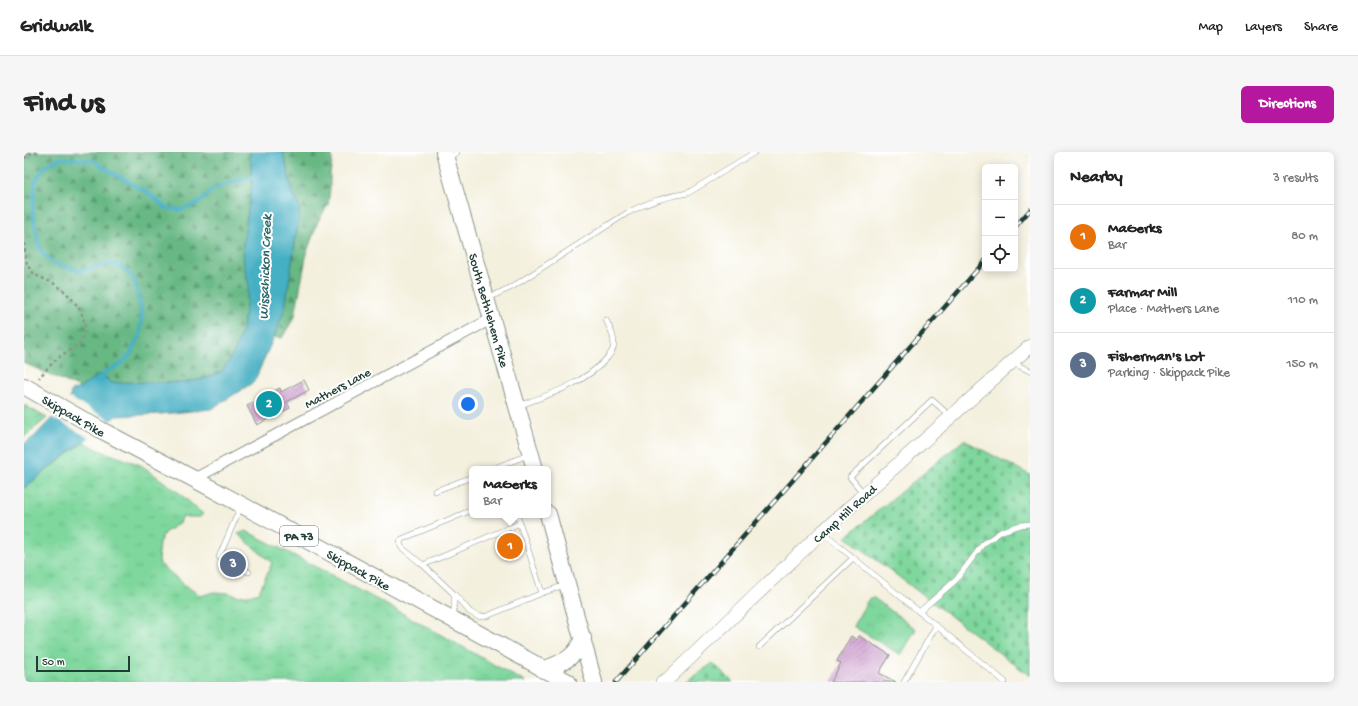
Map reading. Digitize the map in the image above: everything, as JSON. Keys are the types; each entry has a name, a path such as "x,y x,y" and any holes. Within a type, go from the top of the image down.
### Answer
{"main road":[{"name":"South Bethlehem Pike","path":"449,154 487,298 533,462"},
{"name":"Skippack Pike","path":"24,386 101,430 242,505 543,670 568,682"},
{"path":"549,518 594,682"},
{"path":"543,670 563,662 572,656 579,648 583,638"}],"street":[{"name":"Mathers Lane","path":"194,479 493,318"},
{"name":"Camp Hill Road","path":"662,682 668,679 822,532 1030,346"}],"lane":[{"path":"487,298 512,287 627,213 644,204 675,194 688,193 755,152"},
{"path":"518,406 581,379 602,364 613,351 614,342 606,320"},
{"path":"1012,362 1030,372"},
{"path":"864,494 850,477 932,400 951,417"},
{"path":"510,466 533,462"},
{"path":"435,491 469,478"},
{"path":"242,505 219,557 249,572"},
{"path":"469,511 402,539 400,542 401,547 454,594 470,612 479,617 487,616 568,584"},
{"path":"519,518 542,593"},
{"path":"423,565 520,523"},
{"path":"919,612 956,580 984,544 1002,531 1021,525 1030,524"},
{"path":"822,532 1005,682"},
{"path":"759,647 853,558"},
{"path":"454,594 454,621"},
{"path":"904,682 936,626"}],"path":[{"path":"24,158 30,154 40,152"},
{"path":"24,243 25,258 31,271 54,284 69,296 79,308 84,322 84,331 80,343 56,360 39,378"}],"green space":[{"path":"24,152 250,152 252,183 243,244 244,266 249,284 243,327 235,351 222,371 207,378 183,383 129,382 109,383 80,388 24,363"},
{"path":"283,152 332,152 332,162 328,205 318,221 307,252 295,316 282,338 274,337 285,308 299,217 299,206 293,193"},
{"path":"24,405 47,418 24,437"},
{"path":"964,440 1030,475 1030,676 846,537"},
{"path":"84,442 101,451 141,465 178,492 203,514 200,517 182,517 179,523 164,533 159,543 158,554 160,564 186,586 201,596 213,592 228,593 238,596 259,592 272,563 238,534 246,531 351,586 525,682 24,682 24,488"},
{"path":"874,598 916,629 901,655 853,626 868,600"},
{"path":"713,663 733,682 685,682"}],"water":[{"name":"Wissahickon Creek","path":"250,152 283,152 293,193 299,206 299,217 285,308 254,382 211,409 162,414 116,416 24,488 24,444 34,437 70,399 71,391 80,388 99,375 107,378 110,383 183,383 207,378 222,371 235,351 243,327 249,284 244,266 243,244 252,183"}],"pier":[{"path":"70,398 111,421 91,439 51,417"}],"building":[{"path":"304,380 309,390 287,402 290,408 257,425 247,406 280,388 281,392"},
{"path":"851,636 857,640 859,636 890,655 879,673 896,682 831,682 841,663 837,661"}],"waterway":[{"path":"100,380 106,371 120,365 130,355 140,334 142,313 134,279 122,267 110,263 80,271 52,263 39,248 33,213 34,194 36,181 44,167 60,158 91,160 150,194 166,208 181,210 198,203 212,190 230,183 257,176"}],"railway":[{"path":"1018,224 1030,210"},
{"path":"616,682 982,264"}],"place":[{"name":"Farmar Mill","path":"269,404"},
{"name":"MaGerks","path":"510,546"},
{"name":"Fisherman's Lot","path":"233,564"}]}
